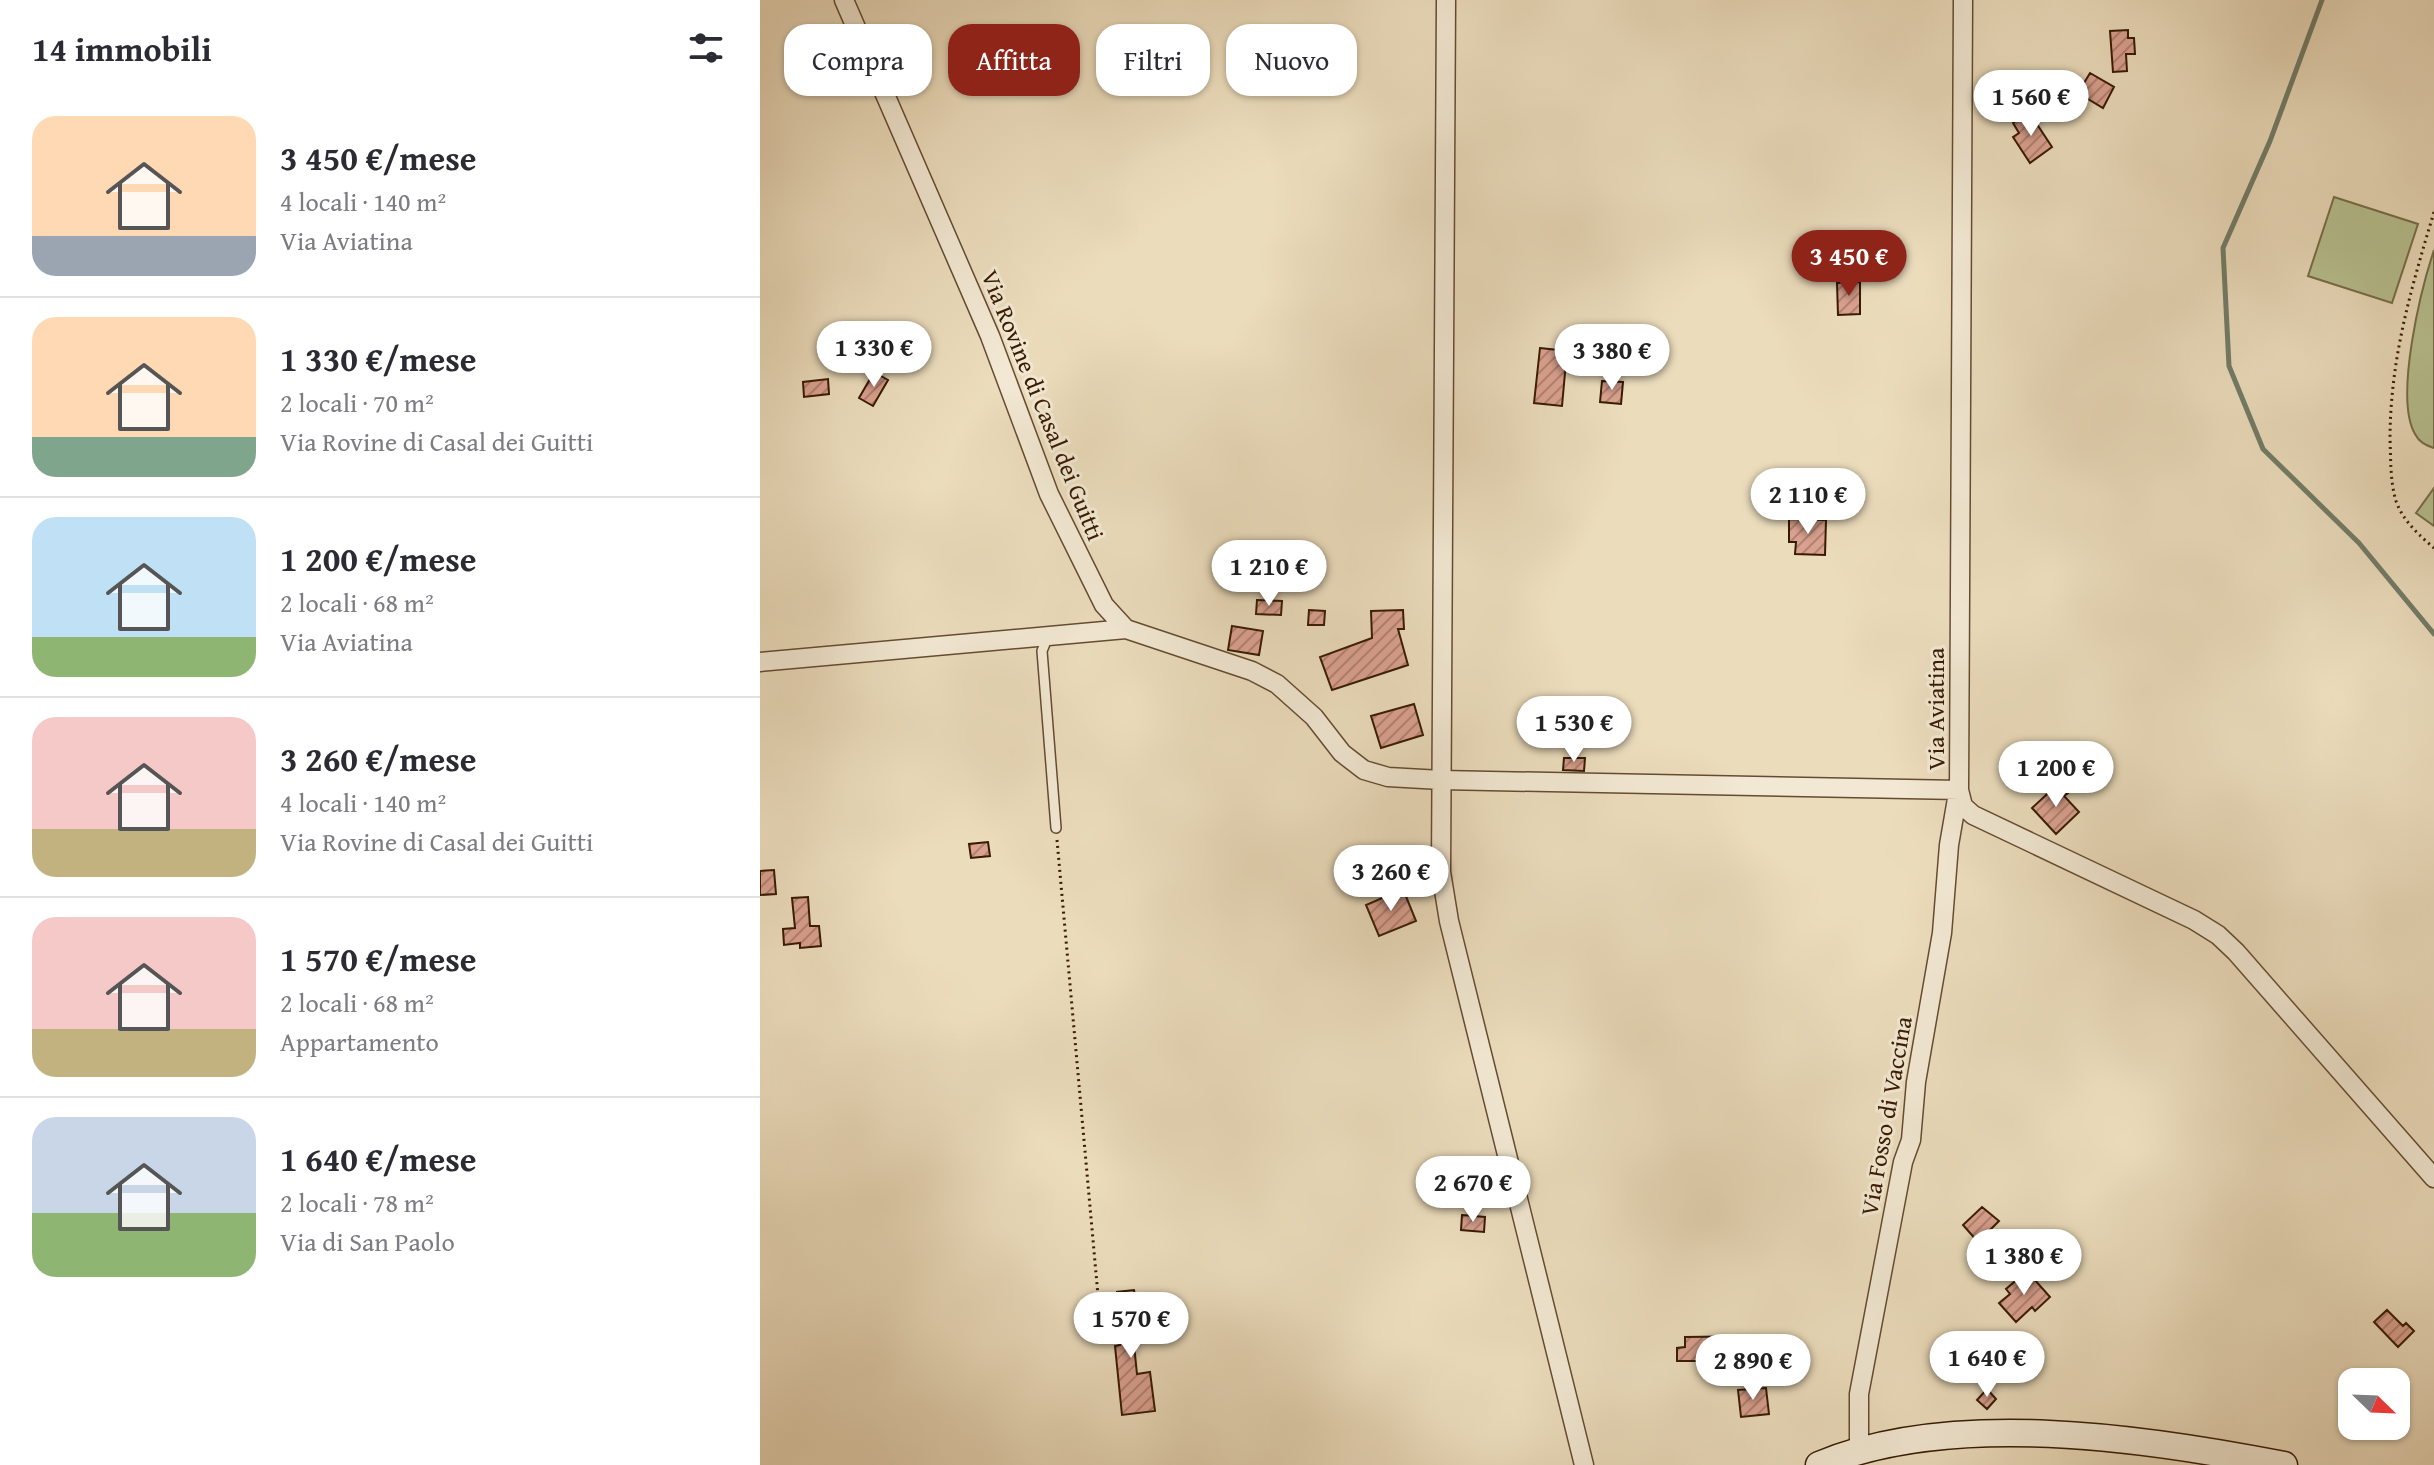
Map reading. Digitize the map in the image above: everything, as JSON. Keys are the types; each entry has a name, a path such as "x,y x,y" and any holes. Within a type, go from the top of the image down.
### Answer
{"street":[{"name":"Via Rovine di Casal dei Guitti","path":"844,0 990,336 1049,494 1099,596 1126,629"},
{"path":"1446,0 1441,862 1447,913 1584,1465"},
{"name":"Via Aviatina","path":"1963,0 1959,790 1963,806 1973,815 2194,920 2218,935 2434,1178"},
{"path":"760,662 1126,629 1267,678 1298,701 1342,753 1364,770 1388,777 1959,790"},
{"name":"Via Fosso di Vaccina","path":"1859,1449 1859,1394 1903,1162 1911,1140 1916,1082 1942,933 1948,853 1959,790"},
{"path":"1829,1463 1859,1449 1935,1438 2010,1434 2158,1442 2284,1465"}],"lane":[{"path":"1048,636 1042,651 1056,828"}],"path":[{"path":"2434,212 2404,311 2390,419 2391,472 2397,502 2406,522 2434,548"},
{"path":"1056,828 1102,1340"}],"green space":[{"path":"2334,197 2418,224 2392,303 2308,276"},
{"path":"2434,250 2434,448 2423,443 2415,434 2407,396 2412,343"},
{"path":"2434,488 2434,526 2416,513"}],"building":[{"path":"2128,30 2128,38 2134,38 2135,54 2126,54 2127,71 2113,72 2110,31"},
{"path":"2090,73 2114,87 2103,108 2078,93"},
{"path":"2029,112 2052,147 2030,163 2013,137 2019,133 2013,123"},
{"path":"1860,282 1860,314 1838,315 1837,283"},
{"path":"1540,348 1567,351 1562,406 1534,403"},
{"path":"874,372 888,380 873,406 859,398"},
{"path":"828,379 829,394 804,397 803,382"},
{"path":"1602,381 1623,382 1621,404 1600,402"},
{"path":"1789,519 1826,520 1825,555 1795,554 1796,542 1789,542"},
{"path":"1257,600 1282,601 1281,615 1256,614"},
{"path":"1309,610 1325,611 1324,625 1308,625"},
{"path":"1403,610 1404,629 1398,629 1408,665 1332,690 1320,657 1372,638 1371,611"},
{"path":"1232,626 1263,631 1259,655 1228,650"},
{"path":"1414,704 1423,735 1381,748 1371,716"},
{"path":"1564,758 1585,758 1584,771 1563,770"},
{"path":"2059,783 2068,793 2064,796 2079,812 2056,834 2032,808"},
{"path":"988,842 990,856 971,858 969,844"},
{"path":"774,870 776,894 760,895 760,871"},
{"path":"1403,889 1416,921 1379,936 1366,905"},
{"path":"808,897 810,926 819,926 821,946 800,948 800,943 784,945 783,929 795,928 792,898"},
{"path":"1982,1207 1999,1221 1978,1242 1963,1225"},
{"path":"1462,1215 1485,1217 1484,1232 1461,1230"},
{"path":"2027,1271 2050,1297 2035,1311 2032,1307 2016,1322 1999,1303 2010,1294 2006,1289"},
{"path":"1134,1290 1141,1334 1133,1335 1137,1374 1150,1372 1155,1411 1122,1415 1115,1346 1120,1345 1117,1292"},
{"path":"2387,1310 2403,1326 2406,1323 2414,1331 2398,1347 2374,1322"},
{"path":"1760,1336 1760,1341 1776,1340 1777,1358 1758,1360 1758,1355 1732,1359 1736,1383 1722,1385 1717,1361 1677,1361 1677,1348 1685,1347 1685,1337"},
{"path":"1766,1388 1769,1414 1741,1417 1738,1390"},
{"path":"1987,1389 1996,1399 1987,1409 1977,1400"}],"waterway":[{"path":"2322,0 2270,141 2223,248 2229,366 2263,449 2359,543 2434,634"}]}
